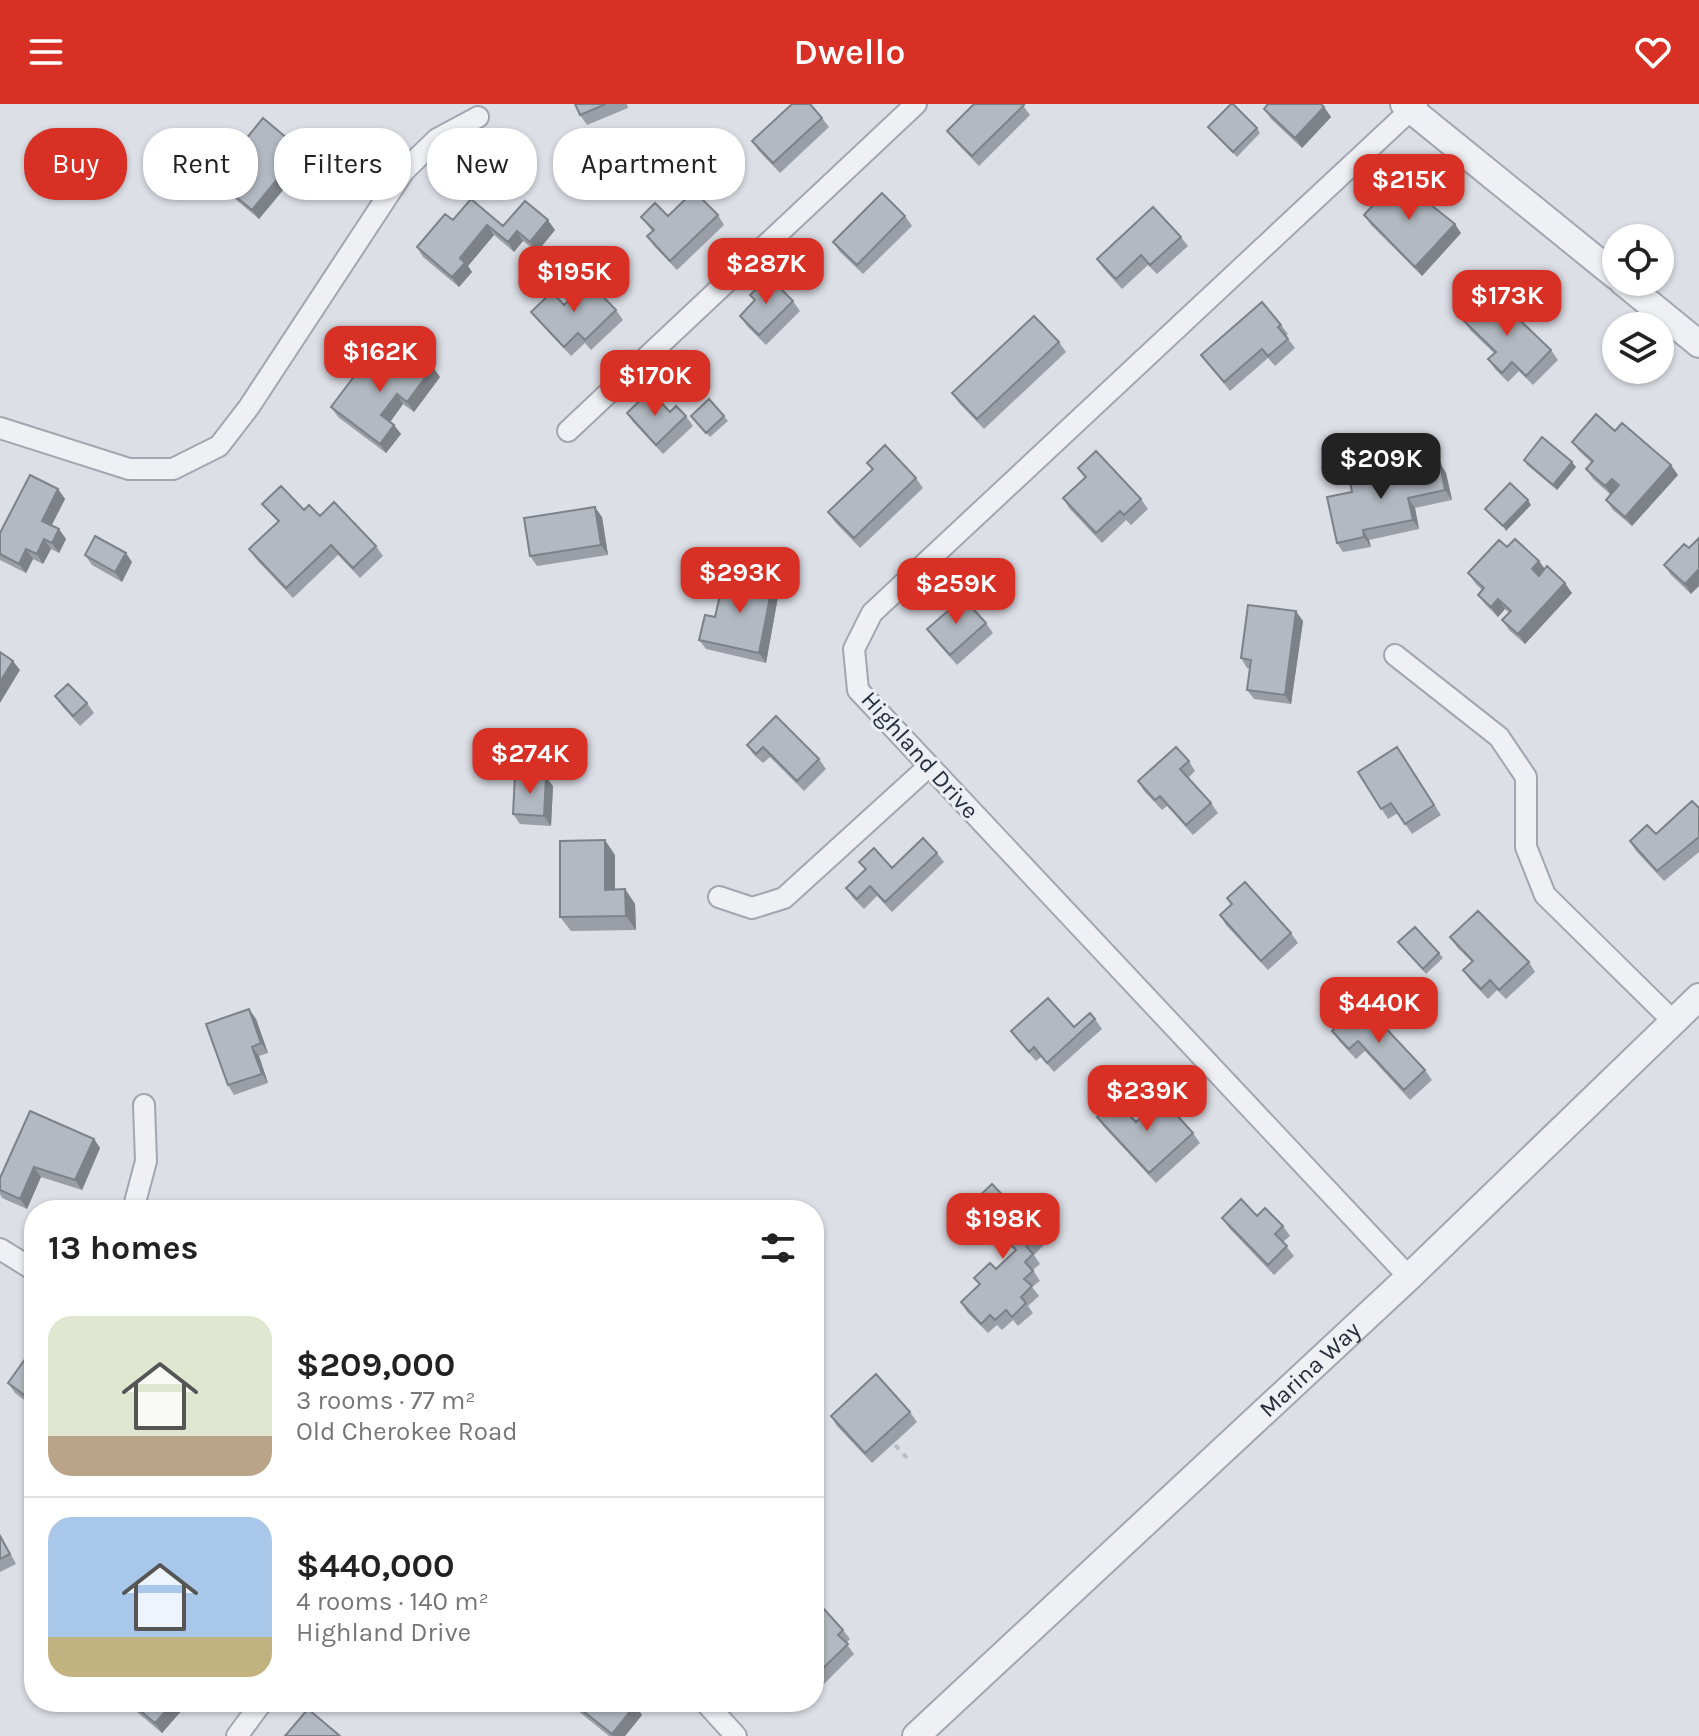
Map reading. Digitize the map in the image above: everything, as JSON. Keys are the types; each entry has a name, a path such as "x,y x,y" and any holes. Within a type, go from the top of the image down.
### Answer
{"street":[{"path":"568,431 916,104"},
{"path":"1410,106 1602,264"},
{"name":"Highland Drive","path":"1409,1277 858,690 854,649 872,613 1410,106"},
{"path":"0,428 129,469 173,469 219,446 249,407 404,171 437,139 478,117"},
{"path":"1640,296 1699,344"},
{"path":"1395,655 1499,737 1526,777 1526,847 1545,895 1674,1022"},
{"path":"719,897 752,908 784,898 928,767"},
{"name":"Marina Way","path":"916,1736 1409,1277 1699,997"},
{"path":"136,1200 146,1161 144,1105"},
{"path":"0,1249 24,1264"},
{"path":"237,1736 255,1712"},
{"path":"714,1712 736,1736"}],"path":[{"path":"895,1445 907,1458"}],"building":[{"path":"575,104 606,104 580,115"},
{"path":"792,104 810,104 822,118 773,163 752,141"},
{"path":"974,104 1024,105 972,156 947,131"},
{"path":"1231,104 1257,128 1233,152 1208,127"},
{"path":"1268,104 1321,104 1324,107 1295,138 1264,109"},
{"path":"263,118 275,128 274,183 252,210 240,200 258,200 258,128 255,128"},
{"path":"1393,183 1401,190 1406,185 1455,224 1415,267 1364,215"},
{"path":"882,193 905,216 857,265 833,242"},
{"path":"472,200 503,226 525,201 548,220 530,242 517,231 508,242 487,225 460,258 465,263 452,277 417,247 445,214 453,220"},
{"path":"685,200 703,200 718,215 670,261 647,236 654,230 641,217 655,203 668,216"},
{"path":"1153,207 1181,237 1150,265 1141,255 1116,279 1097,259"},
{"path":"769,277 793,301 759,335 740,316 755,300 750,295"},
{"path":"589,282 616,310 585,340 578,333 564,347 531,312 552,292 564,305"},
{"path":"1487,297 1501,310 1505,306 1551,350 1526,376 1512,362 1502,373 1488,359 1496,352 1464,321"},
{"path":"1262,302 1288,339 1268,356 1262,349 1224,382 1201,355"},
{"path":"1034,316 1059,342 977,419 952,393"},
{"path":"409,349 433,367 407,402 397,394 381,415 394,425 380,444 331,407 365,362 387,378"},
{"path":"650,391 670,412 676,406 686,416 656,445 627,413"},
{"path":"709,399 724,416 706,433 691,416"},
{"path":"1596,414 1615,431 1622,423 1671,465 1625,517 1606,500 1619,485 1612,479 1605,486 1586,469 1593,461 1572,442"},
{"path":"1542,437 1572,462 1553,485 1524,460"},
{"path":"885,445 916,478 854,538 828,512 873,469 867,463"},
{"path":"1096,451 1141,499 1124,515 1120,511 1096,533 1063,498 1086,477 1078,468"},
{"path":"1440,463 1445,490 1408,498 1413,520 1363,530 1364,537 1337,543 1327,497 1352,492 1350,482"},
{"path":"30,475 58,489 42,521 59,529 52,543 44,539 37,554 26,549 19,564 0,554 0,533"},
{"path":"1510,483 1528,500 1503,526 1485,509"},
{"path":"281,486 304,510 309,505 320,516 334,502 376,546 353,568 331,545 286,588 249,549 279,521 262,504"},
{"path":"595,507 601,545 530,556 524,518"},
{"path":"95,536 126,553 115,572 85,555"},
{"path":"1699,538 1699,569 1685,584 1664,565 1684,544 1689,548"},
{"path":"1515,539 1539,561 1532,569 1539,576 1547,566 1565,583 1518,634 1502,620 1511,611 1498,599 1491,607 1478,595 1484,588 1468,573 1499,540 1507,547"},
{"path":"744,575 773,582 759,653 699,640 705,615 715,617 723,582 742,586"},
{"path":"963,598 986,623 950,655 927,629"},
{"path":"1248,605 1296,611 1285,695 1247,690 1251,660 1241,658"},
{"path":"0,652 13,661 0,682"},
{"path":"68,684 87,703 73,716 55,696"},
{"path":"776,716 819,759 797,781 763,747 756,754 747,745"},
{"path":"1176,747 1189,761 1180,769 1211,803 1186,825 1160,796 1155,800 1138,781"},
{"path":"1397,747 1434,805 1405,824 1391,803 1381,809 1358,772"},
{"path":"515,775 546,777 544,816 513,814"},
{"path":"1692,801 1699,808 1699,837 1657,871 1630,841 1647,825 1656,834"},
{"path":"923,838 937,853 885,902 870,886 857,899 846,888 866,869 859,862 874,848 892,868"},
{"path":"605,840 605,890 625,889 626,916 560,917 560,841"},
{"path":"1245,882 1291,933 1261,961 1220,915 1232,904 1227,898"},
{"path":"1478,911 1529,962 1499,990 1490,980 1481,989 1463,970 1473,961 1450,937"},
{"path":"1415,927 1439,953 1423,969 1398,942"},
{"path":"1048,998 1074,1027 1090,1013 1095,1019 1047,1063 1034,1047 1029,1052 1011,1031"},
{"path":"1362,1003 1425,1070 1404,1090 1358,1041 1349,1049 1332,1031"},
{"path":"249,1009 261,1043 252,1047 262,1074 228,1085 206,1024"},
{"path":"1162,1099 1193,1133 1149,1173 1097,1117 1116,1101 1136,1122"},
{"path":"30,1111 94,1139 75,1180 34,1167 20,1199 0,1190 0,1178"},
{"path":"992,1184 1039,1233 1026,1246 1033,1254 1025,1262 1033,1271 1024,1279 1032,1286 1021,1297 1026,1303 1012,1317 1006,1310 995,1320 990,1315 981,1324 961,1302 980,1284 974,1278 990,1263 996,1269 1016,1250 972,1203"},
{"path":"1241,1199 1257,1216 1265,1208 1283,1226 1275,1234 1287,1246 1268,1265 1222,1218"},
{"path":"24,1361 24,1395 8,1383"},
{"path":"876,1374 910,1412 865,1453 831,1416"},
{"path":"0,1536 10,1554 0,1559"},
{"path":"824,1609 843,1630 838,1635 848,1644 824,1667"},
{"path":"142,1712 165,1712 155,1723"},
{"path":"305,1712 312,1712 340,1736 285,1736"},
{"path":"584,1712 629,1712 612,1734"}]}
